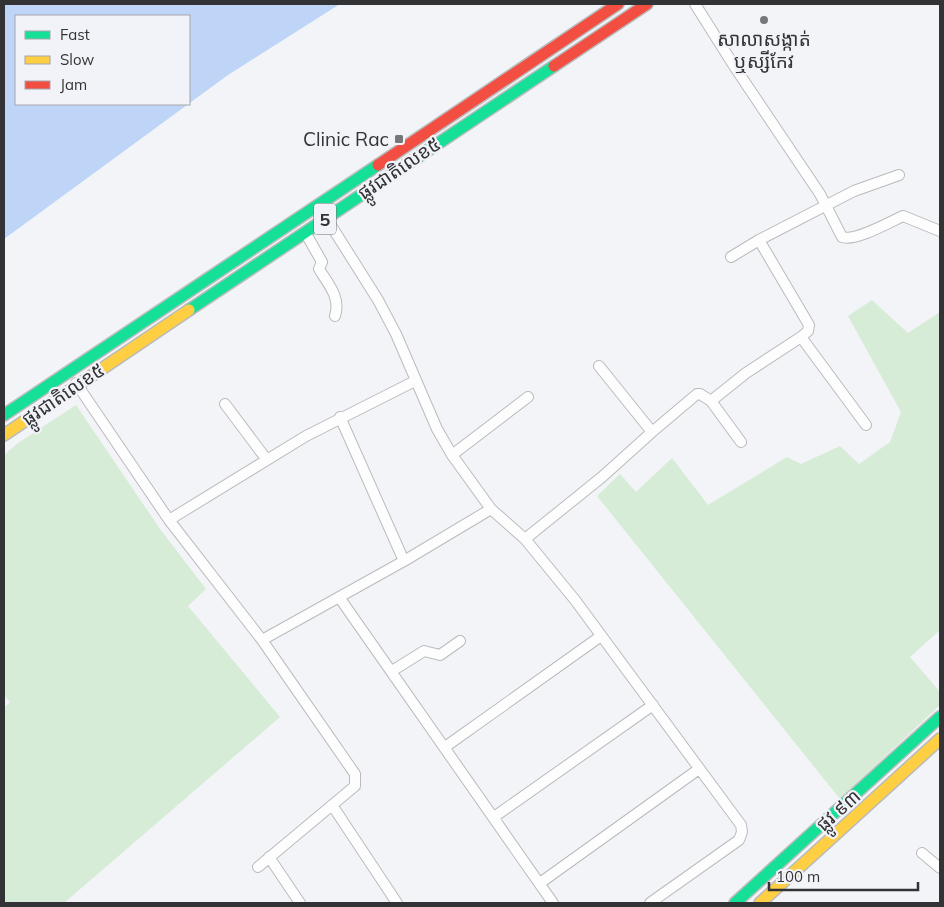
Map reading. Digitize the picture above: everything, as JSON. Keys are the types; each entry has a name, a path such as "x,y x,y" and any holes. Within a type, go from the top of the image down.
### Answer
{"main road":[{"name":"ផ្លូវជាតិលេខ៥","path":"4,415 618,4"},
{"name":"ផ្លូវជាតិលេខ៥","path":"4,435 542,72 647,4"},
{"name":"ផ្លូវ ៩៣","path":"735,903 940,717"},
{"name":"ផ្លូវ ៩៣","path":"760,903 940,739"}],"street":[{"path":"695,4 826,205 845,238 848,239 869,232 903,216 940,231"},
{"path":"731,257 854,190 900,175"},
{"path":"317,205 378,300 396,334 437,429 452,455 491,509 525,539 575,600 741,825 742,832 739,840 650,903"},
{"path":"305,232 320,257 322,262 319,269 336,300 337,310 334,316"},
{"path":"711,401 746,373 808,331 809,325 760,240"},
{"path":"801,337 866,425"},
{"path":"599,366 652,432"},
{"path":"68,372 168,520 262,640 355,774 355,786 258,866"},
{"path":"168,520 340,417 415,381"},
{"path":"525,539 602,477 697,394 711,401 741,442"},
{"path":"452,455 528,397"},
{"path":"225,404 267,460"},
{"path":"340,417 404,561"},
{"path":"262,640 404,561 491,509"},
{"path":"338,597 392,671 553,903"},
{"path":"445,747 601,636"},
{"path":"392,671 424,651 440,655 460,641"},
{"path":"494,817 652,705"},
{"path":"540,883 700,769"},
{"path":"332,805 397,903"},
{"path":"922,853 940,868"},
{"path":"269,857 300,903"}],"green space":[{"path":"872,300 908,333 940,312 940,630 910,657 940,692 940,705 840,799 597,496 620,474 636,492 672,458 708,505 787,457 801,464 840,446 859,464 890,442 901,412 848,316"},
{"path":"76,405 160,529 206,589 188,606 280,717 64,903 4,903 4,708 10,702 4,695 4,455 18,443"}],"water":[{"path":"4,4 340,4 228,75 190,103 190,15 15,15 15,105 187,105 4,239"}],"traffic: fast":[{"path":"189,310 554,66"},
{"path":"4,415 378,165"},
{"path":"735,903 940,717"}],"traffic: slow":[{"path":"4,435 189,310"},
{"path":"760,903 940,739"}],"traffic: jam":[{"path":"378,165 618,4"},
{"path":"554,66 647,4"}],"place":[{"name":"សាលាសង្កាត់ ឬស្សីកែវ","path":"764,20"},
{"name":"Clinic Rac","path":"399,139"}]}
